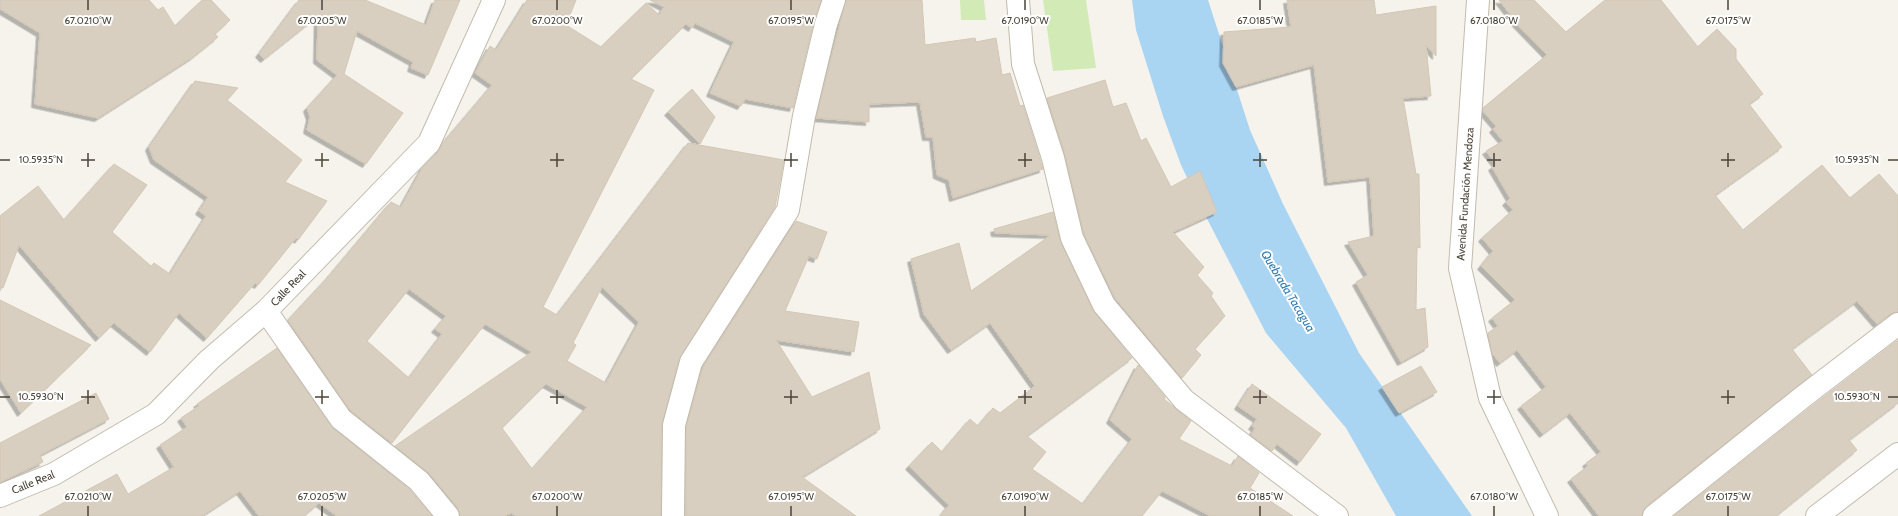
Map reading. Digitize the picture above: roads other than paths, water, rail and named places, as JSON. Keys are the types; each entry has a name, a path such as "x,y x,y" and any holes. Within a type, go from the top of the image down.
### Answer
{"street":[{"name":"Calle Real","path":"0,496 54,474 156,414 209,360 266,310 429,143 494,0"},
{"path":"673,516 674,425 691,362 788,210 804,116 826,24 834,0"},
{"path":"1018,0 1024,64 1053,158 1072,238 1104,305 1184,400 1337,516"},
{"name":"Avenida Fundación Mendoza","path":"1478,0 1460,268 1490,398 1547,516"},
{"path":"266,310 341,418 418,481 448,516"},
{"path":"1654,516 1798,400 1898,324"},
{"path":"1817,516 1898,454"}],"water":[{"name":"Quebrada Tacagua","path":"1132,0 1208,0 1250,130 1283,204 1359,353 1472,516 1396,516 1346,428 1266,333 1181,165 1163,116 1136,30"}]}
